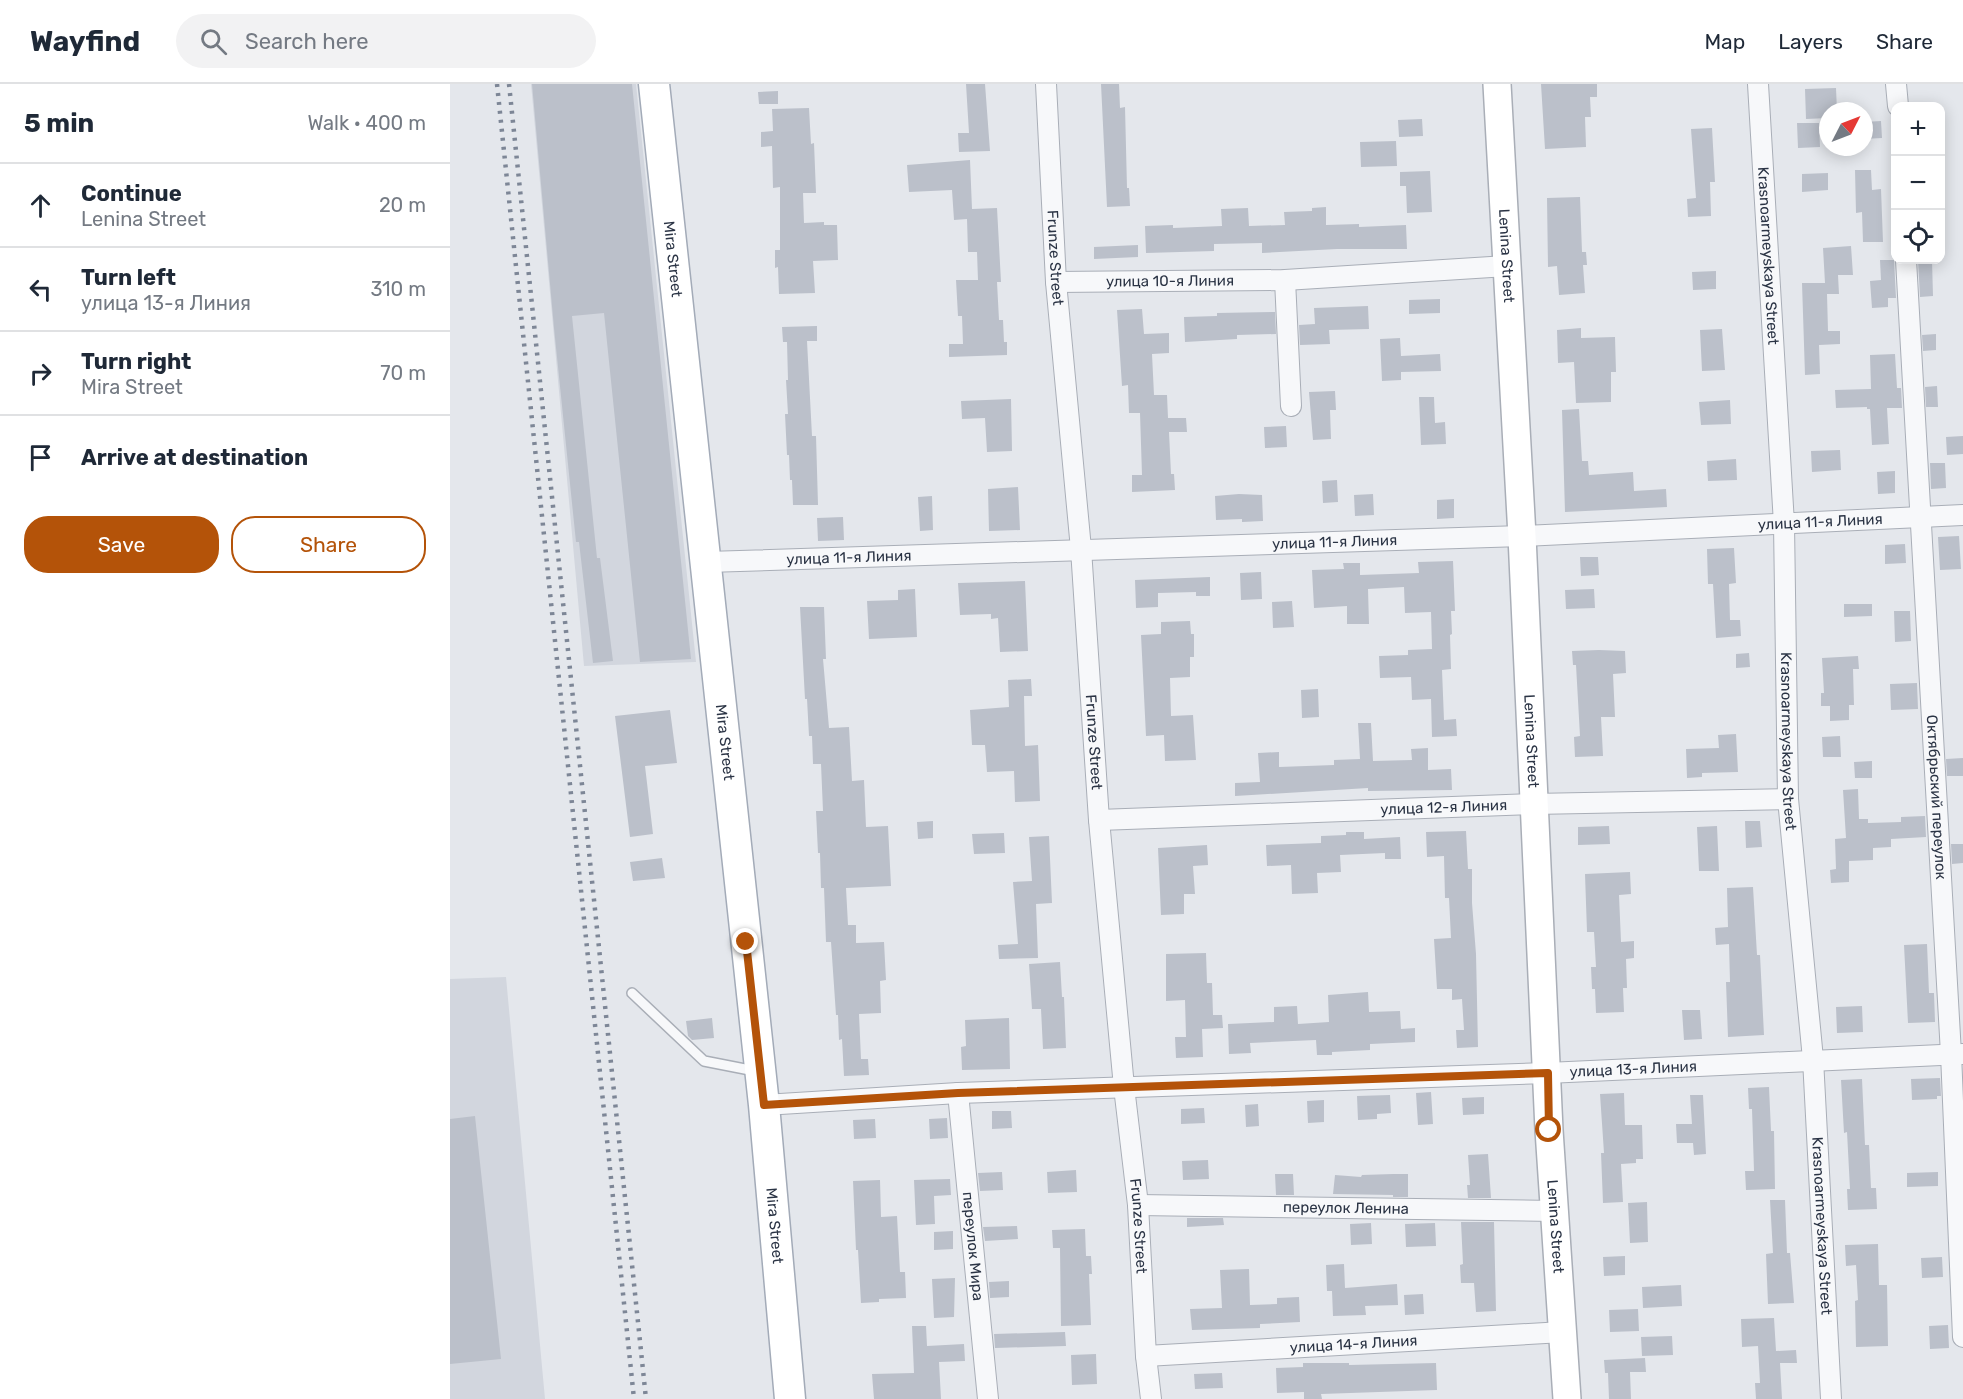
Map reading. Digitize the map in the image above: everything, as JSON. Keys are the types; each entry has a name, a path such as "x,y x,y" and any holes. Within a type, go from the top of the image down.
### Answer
{"main road":[{"name":"Mira Street","path":"654,84 764,1105 790,1399"},
{"name":"Lenina Street","path":"1497,84 1522,536 1554,1211 1567,1399"}],"street":[{"name":"Frunze Street","path":"1046,84 1056,282 1081,549 1099,820 1124,1087 1138,1205 1146,1356 1151,1399"},
{"name":"Krasnoarmeyskaya Street","path":"1758,84 1784,524 1788,800 1813,1059 1831,1399"},
{"path":"1896,84 1898,102"},
{"name":"Октябрьский переулок","path":"1906,264 1919,517 1957,1054 1963,1337"},
{"name":"улица 10-я Линия","path":"1056,282 1285,280 1507,266"},
{"path":"1285,280 1291,406"},
{"name":"улица 11-я Линия","path":"706,562 1522,536 1963,515"},
{"name":"улица 12-я Линия","path":"1099,820 1533,804 1788,800"},
{"name":"улица 13-я Линия","path":"764,1105 958,1093 1548,1073 1957,1054"},
{"name":"переулок Мира","path":"958,1093 988,1399"},
{"name":"переулок Ленина","path":"1138,1205 1554,1211"},
{"name":"улица 14-я Линия","path":"1146,1356 1563,1332"}],"lane":[{"path":"632,993 704,1061 760,1072"}],"shaded area":[{"path":"531,84 636,84 696,662 584,666"},
{"path":"506,977 545,1399 450,1399 450,979"}],"building":[{"path":"532,84 632,84 691,659 640,662 604,313 572,316 597,558 600,558 613,661 593,663 579,542 576,542"},
{"path":"966,84 985,84 990,151 959,152 958,133 969,133"},
{"path":"1101,84 1119,84 1120,108 1125,107 1127,188 1129,188 1130,206 1107,207"},
{"path":"1541,84 1597,84 1597,97 1590,97 1591,117 1585,117 1586,147 1545,149"},
{"path":"1836,88 1837,102 1819,102 1819,118 1806,119 1805,89"},
{"path":"778,91 778,104 759,104 758,92"},
{"path":"809,108 811,144 814,143 816,193 803,193 804,223 824,222 824,225 837,225 838,260 813,261 815,293 779,294 775,250 780,250 780,187 773,188 772,146 761,147 761,132 773,131 772,109"},
{"path":"1422,119 1423,136 1399,137 1398,120"},
{"path":"1873,121 1881,121 1882,138 1873,138"},
{"path":"1797,123 1819,123 1819,147 1798,148"},
{"path":"1712,128 1715,182 1710,182 1711,216 1688,217 1687,199 1696,198 1691,129"},
{"path":"1396,141 1397,166 1361,167 1360,142"},
{"path":"970,160 972,209 997,208 1001,282 997,282 999,320 1003,320 1007,355 949,357 949,344 963,344 962,316 958,316 956,280 978,280 977,252 968,252 967,219 954,220 952,190 909,192 907,165"},
{"path":"1855,170 1871,170 1872,190 1881,189 1883,242 1863,242 1862,212 1856,213"},
{"path":"1430,171 1432,212 1407,213 1406,186 1400,186 1400,172"},
{"path":"1828,173 1828,190 1802,192 1802,174"},
{"path":"1580,197 1582,252 1586,252 1587,265 1583,265 1585,293 1559,295 1557,266 1548,267 1547,198"},
{"path":"1326,207 1326,225 1359,224 1359,227 1406,225 1407,249 1337,249 1262,253 1262,243 1214,244 1214,251 1146,253 1145,226 1173,225 1173,228 1222,226 1221,209 1248,208 1249,226 1285,225 1284,212 1312,211 1312,208"},
{"path":"1138,245 1138,257 1094,259 1094,247"},
{"path":"1851,246 1853,275 1838,275 1839,294 1827,294 1828,331 1840,331 1840,344 1819,345 1820,374 1805,375 1802,283 1825,283 1823,248"},
{"path":"1880,260 1891,260 1891,264 1894,264 1896,298 1888,298 1888,307 1872,308 1870,281 1881,280"},
{"path":"1918,264 1932,264 1933,296 1920,297"},
{"path":"1716,271 1716,289 1693,290 1692,272"},
{"path":"1440,299 1440,313 1409,314 1409,300"},
{"path":"1368,306 1369,329 1329,330 1330,344 1300,345 1299,325 1315,324 1314,308"},
{"path":"1142,309 1144,334 1169,333 1169,353 1152,354 1154,395 1167,395 1168,418 1186,418 1187,432 1169,432 1171,474 1174,474 1175,490 1132,492 1132,475 1142,475 1140,413 1129,413 1128,385 1122,386 1117,310"},
{"path":"1275,312 1276,334 1237,335 1237,339 1185,342 1184,317 1217,316 1217,313"},
{"path":"817,326 817,341 807,341 812,436 816,436 818,505 793,505 785,414 788,414 787,342 783,342 782,327"},
{"path":"1581,328 1581,338 1615,337 1616,372 1611,372 1611,402 1576,403 1574,362 1558,363 1557,330"},
{"path":"1722,329 1725,370 1702,371 1700,330"},
{"path":"1936,334 1936,350 1923,351 1922,335"},
{"path":"1400,338 1401,356 1440,354 1441,371 1401,372 1401,380 1382,381 1380,339"},
{"path":"1895,354 1897,388 1901,388 1902,408 1887,408 1889,444 1872,445 1870,409 1867,407 1836,408 1835,390 1871,389 1870,355"},
{"path":"1937,386 1938,407 1926,407 1925,387"},
{"path":"1335,391 1336,410 1330,410 1331,439 1313,440 1309,392"},
{"path":"1419,397 1434,397 1435,423 1445,422 1446,444 1421,445"},
{"path":"1011,399 1012,451 987,452 985,418 962,419 961,401"},
{"path":"1730,400 1731,424 1701,425 1699,402"},
{"path":"1579,409 1582,461 1588,461 1589,475 1633,472 1634,491 1666,489 1667,507 1565,512 1562,410"},
{"path":"1286,426 1287,447 1265,448 1264,427"},
{"path":"1963,436 1963,454 1947,455 1946,437"},
{"path":"1840,450 1841,470 1812,472 1811,451"},
{"path":"1736,459 1737,480 1708,481 1707,461"},
{"path":"1930,463 1945,463 1946,488 1931,489"},
{"path":"1895,471 1895,493 1878,494 1877,472"},
{"path":"1337,480 1338,502 1323,503 1322,481"},
{"path":"1018,487 1020,530 989,531 988,489"},
{"path":"1373,494 1374,515 1355,516 1354,495"},
{"path":"1262,495 1263,521 1216,520 1215,496"},
{"path":"932,496 933,530 920,531 918,497"},
{"path":"1454,499 1454,518 1437,519 1437,500"},
{"path":"843,517 844,540 818,541 817,518"},
{"path":"1959,536 1961,569 1940,570 1938,537"},
{"path":"1905,544 1906,563 1885,564 1885,545"},
{"path":"1734,548 1736,583 1729,584 1730,620 1740,620 1741,636 1716,638 1713,584 1708,584 1707,549"},
{"path":"1580,557 1598,557 1599,575 1581,576"},
{"path":"1453,561 1455,611 1451,611 1451,669 1442,670 1444,720 1456,719 1457,736 1432,737 1431,699 1412,700 1411,677 1380,678 1379,656 1408,655 1408,650 1432,649 1431,612 1405,613 1404,587 1368,589 1369,624 1347,624 1347,606 1314,608 1312,570 1344,569 1343,563 1360,563 1360,575 1419,573 1418,562"},
{"path":"1261,572 1262,599 1241,600 1240,573"},
{"path":"1210,577 1210,596 1196,596 1196,592 1158,593 1158,607 1136,608 1135,580"},
{"path":"1025,581 1028,651 1000,652 998,618 991,619 991,614 960,615 958,583"},
{"path":"915,589 917,637 869,639 867,601 898,600 898,590"},
{"path":"1594,589 1595,608 1566,609 1565,590"},
{"path":"1292,601 1294,627 1273,628 1272,602"},
{"path":"1844,604 1872,604 1872,616 1844,617"},
{"path":"800,607 824,607 826,659 823,659 829,728 849,727 852,781 864,780 866,827 888,826 891,886 846,888 848,925 856,925 856,943 884,942 886,980 880,981 881,1013 859,1014 861,1059 868,1059 869,1075 844,1076 842,1039 839,1040 838,1015 836,1015 831,942 826,942 824,888 821,888 820,853 818,853 816,811 823,811 821,764 813,764 812,736 809,736"},
{"path":"1894,611 1910,611 1911,641 1895,642"},
{"path":"1190,621 1191,634 1194,634 1194,657 1190,657 1190,677 1170,678 1171,716 1193,715 1196,760 1165,761 1164,735 1146,736 1141,635 1161,634 1161,622"},
{"path":"1572,651 1625,651 1626,673 1613,674 1615,717 1601,717 1603,756 1575,757 1574,737 1580,736 1576,665 1573,665"},
{"path":"1749,653 1750,667 1736,668 1736,654"},
{"path":"1858,656 1859,669 1853,669 1854,705 1849,705 1849,720 1830,721 1830,706 1821,706 1821,693 1824,693 1822,658"},
{"path":"1031,679 1032,696 1024,696 1025,746 1038,745 1040,801 1015,802 1014,771 987,772 985,745 972,745 970,710 1009,707 1008,680"},
{"path":"1917,683 1918,709 1891,710 1890,684"},
{"path":"1318,689 1319,717 1302,718 1301,690"},
{"path":"670,710 677,763 645,766 653,834 630,837 615,716"},
{"path":"1358,723 1371,723 1373,761 1412,760 1411,749 1428,748 1428,770 1451,769 1452,790 1368,791 1368,788 1235,796 1235,783 1260,782 1258,753 1279,752 1279,767 1334,765 1334,760 1360,759"},
{"path":"1736,734 1738,772 1702,773 1702,777 1687,778 1686,749 1719,748 1718,735"},
{"path":"1840,736 1841,757 1823,757 1822,737"},
{"path":"1963,758 1963,776 1947,776 1946,759"},
{"path":"1872,761 1872,778 1855,778 1854,762"},
{"path":"1858,789 1859,819 1868,819 1868,823 1901,822 1901,817 1925,816 1926,837 1891,839 1891,847 1873,848 1873,860 1849,861 1849,882 1831,883 1830,870 1836,869 1835,839 1846,838 1843,790"},
{"path":"933,821 933,838 918,839 917,822"},
{"path":"1745,821 1760,821 1762,847 1746,848"},
{"path":"1609,826 1610,844 1578,845 1578,827"},
{"path":"1717,826 1719,871 1699,871 1697,827"},
{"path":"1466,831 1468,869 1472,869 1478,1047 1457,1048 1456,1030 1464,1030 1462,999 1452,1000 1452,989 1437,989 1434,939 1451,938 1449,898 1445,898 1444,856 1427,857 1426,832"},
{"path":"1346,832 1364,832 1364,839 1400,837 1401,859 1385,859 1385,853 1340,855 1341,872 1317,873 1318,893 1292,894 1291,865 1267,866 1266,845 1321,843 1321,836 1346,835"},
{"path":"1004,833 1005,853 974,854 972,834"},
{"path":"1049,836 1052,903 1036,904 1038,958 999,959 998,945 1018,944 1013,882 1032,881 1029,837"},
{"path":"1951,844 1963,844 1963,863 1952,864"},
{"path":"1207,845 1208,865 1193,866 1195,894 1184,894 1184,914 1161,915 1158,848"},
{"path":"662,858 665,878 633,881 630,862"},
{"path":"1630,872 1631,894 1619,895 1621,942 1634,941 1634,958 1626,959 1627,988 1623,988 1624,1012 1596,1013 1591,967 1596,967 1594,932 1587,932 1585,874"},
{"path":"1753,887 1757,955 1760,955 1764,1035 1728,1037 1726,982 1730,982 1729,944 1716,945 1715,928 1728,927 1727,888"},
{"path":"1927,944 1929,993 1934,993 1935,1022 1908,1023 1904,945"},
{"path":"1206,953 1207,983 1212,983 1213,1015 1222,1015 1223,1028 1202,1029 1203,1057 1176,1058 1175,1037 1186,1037 1185,1000 1166,1001 1166,954"},
{"path":"1060,962 1066,1048 1043,1049 1041,1009 1032,1009 1029,964"},
{"path":"1368,992 1369,1012 1400,1011 1401,1029 1415,1028 1415,1042 1370,1044 1370,1050 1332,1052 1332,1055 1317,1055 1316,1040 1250,1043 1251,1053 1229,1054 1228,1024 1274,1022 1274,1007 1297,1006 1298,1024 1329,1022 1328,995"},
{"path":"1862,1006 1863,1032 1837,1033 1836,1007"},
{"path":"1682,1010 1700,1010 1702,1039 1684,1040"},
{"path":"712,1018 714,1038 692,1040 688,1036 686,1021"},
{"path":"1009,1018 1010,1069 962,1070 961,1047 966,1046 965,1020"},
{"path":"1940,1078 1941,1096 1937,1096 1937,1099 1912,1100 1911,1079"},
{"path":"1862,1079 1865,1145 1869,1145 1871,1188 1876,1188 1877,1209 1848,1210 1847,1189 1850,1189 1847,1132 1844,1133 1841,1080"},
{"path":"1769,1087 1771,1131 1774,1131 1775,1189 1746,1190 1745,1171 1754,1171 1752,1109 1749,1109 1748,1088"},
{"path":"1431,1092 1433,1124 1418,1125 1416,1093"},
{"path":"1624,1093 1625,1125 1642,1125 1643,1159 1636,1159 1636,1163 1621,1164 1623,1202 1603,1203 1601,1153 1604,1153 1600,1094"},
{"path":"1390,1095 1391,1113 1377,1114 1377,1119 1358,1120 1357,1096"},
{"path":"1690,1095 1703,1095 1706,1154 1694,1155 1693,1143 1677,1143 1676,1124 1692,1124"},
{"path":"1484,1097 1484,1114 1463,1115 1462,1098"},
{"path":"1324,1100 1324,1122 1308,1123 1307,1101"},
{"path":"1258,1104 1259,1126 1246,1127 1245,1105"},
{"path":"1204,1108 1205,1123 1181,1124 1181,1109"},
{"path":"992,1111 1011,1111 1012,1128 992,1129"},
{"path":"475,1116 501,1359 450,1364 450,1119"},
{"path":"947,1118 948,1138 930,1139 929,1119"},
{"path":"875,1119 876,1138 854,1139 853,1120"},
{"path":"1488,1154 1491,1198 1468,1198 1467,1185 1470,1185 1468,1155"},
{"path":"1208,1160 1209,1179 1183,1180 1182,1161"},
{"path":"1076,1170 1077,1192 1048,1193 1047,1172"},
{"path":"1002,1172 1003,1190 980,1191 978,1173"},
{"path":"1938,1172 1938,1186 1907,1187 1907,1173"},
{"path":"1275,1174 1293,1174 1294,1195 1276,1195"},
{"path":"1408,1174 1408,1197 1333,1194 1335,1175 1361,1177 1362,1175"},
{"path":"950,1179 951,1195 934,1196 935,1224 916,1225 914,1180"},
{"path":"880,1180 881,1217 897,1216 900,1272 905,1272 906,1298 879,1299 879,1302 861,1303 853,1181"},
{"path":"1770,1200 1785,1200 1787,1253 1790,1253 1794,1303 1768,1304 1766,1254 1773,1253"},
{"path":"1647,1202 1648,1242 1630,1243 1628,1203"},
{"path":"1187,1218 1223,1218 1224,1225 1187,1227"},
{"path":"1461,1222 1494,1222 1496,1311 1476,1312 1474,1283 1461,1283 1460,1265 1463,1264"},
{"path":"1371,1223 1372,1244 1351,1245 1350,1224"},
{"path":"1435,1223 1436,1246 1406,1247 1405,1224"},
{"path":"1017,1226 1018,1239 985,1241 983,1227"},
{"path":"1085,1229 1086,1256 1091,1256 1092,1274 1089,1274 1091,1325 1061,1326 1060,1248 1053,1248 1052,1230"},
{"path":"953,1231 953,1249 934,1250 934,1232"},
{"path":"1878,1244 1879,1285 1887,1285 1888,1346 1856,1347 1855,1301 1858,1300 1856,1265 1846,1266 1845,1245"},
{"path":"1625,1256 1625,1275 1604,1276 1603,1257"},
{"path":"1942,1257 1943,1277 1922,1278 1921,1258"},
{"path":"1344,1264 1345,1288 1397,1284 1398,1305 1365,1306 1366,1315 1333,1316 1332,1291 1327,1291 1326,1265"},
{"path":"1249,1269 1250,1305 1277,1304 1277,1298 1299,1297 1300,1322 1260,1324 1260,1328 1192,1330 1190,1309 1222,1308 1220,1270"},
{"path":"955,1278 954,1317 934,1318 932,1279"},
{"path":"1009,1281 1009,1297 990,1298 989,1282"},
{"path":"1681,1285 1682,1306 1643,1308 1642,1287"},
{"path":"1423,1294 1424,1314 1405,1315 1404,1295"},
{"path":"1638,1309 1639,1331 1610,1332 1609,1310"},
{"path":"1774,1318 1776,1351 1796,1350 1797,1363 1780,1363 1782,1399 1756,1399 1755,1383 1760,1383 1758,1346 1742,1347 1741,1319"},
{"path":"1948,1325 1949,1348 1930,1349 1929,1326"},
{"path":"912,1326 926,1326 927,1346 964,1344 965,1361 939,1362 941,1399 874,1399 872,1374 914,1373"},
{"path":"1065,1332 1066,1346 995,1348 994,1334"},
{"path":"1672,1336 1673,1355 1642,1356 1641,1337"},
{"path":"1096,1354 1097,1384 1072,1385 1071,1355"},
{"path":"1645,1358 1646,1372 1630,1372 1631,1399 1609,1399 1608,1373 1605,1373 1604,1360"},
{"path":"1303,1363 1349,1363 1349,1365 1436,1363 1437,1390 1321,1394 1322,1399 1304,1399 1304,1392 1277,1393 1276,1368 1303,1367"},
{"path":"1222,1373 1223,1388 1195,1389 1194,1374"}],"railway":[{"path":"497,84 634,1399"},
{"path":"509,84 646,1399"}],"route":[{"path":"746,942 764,1105 958,1093 1548,1073 1549,1130"}]}
